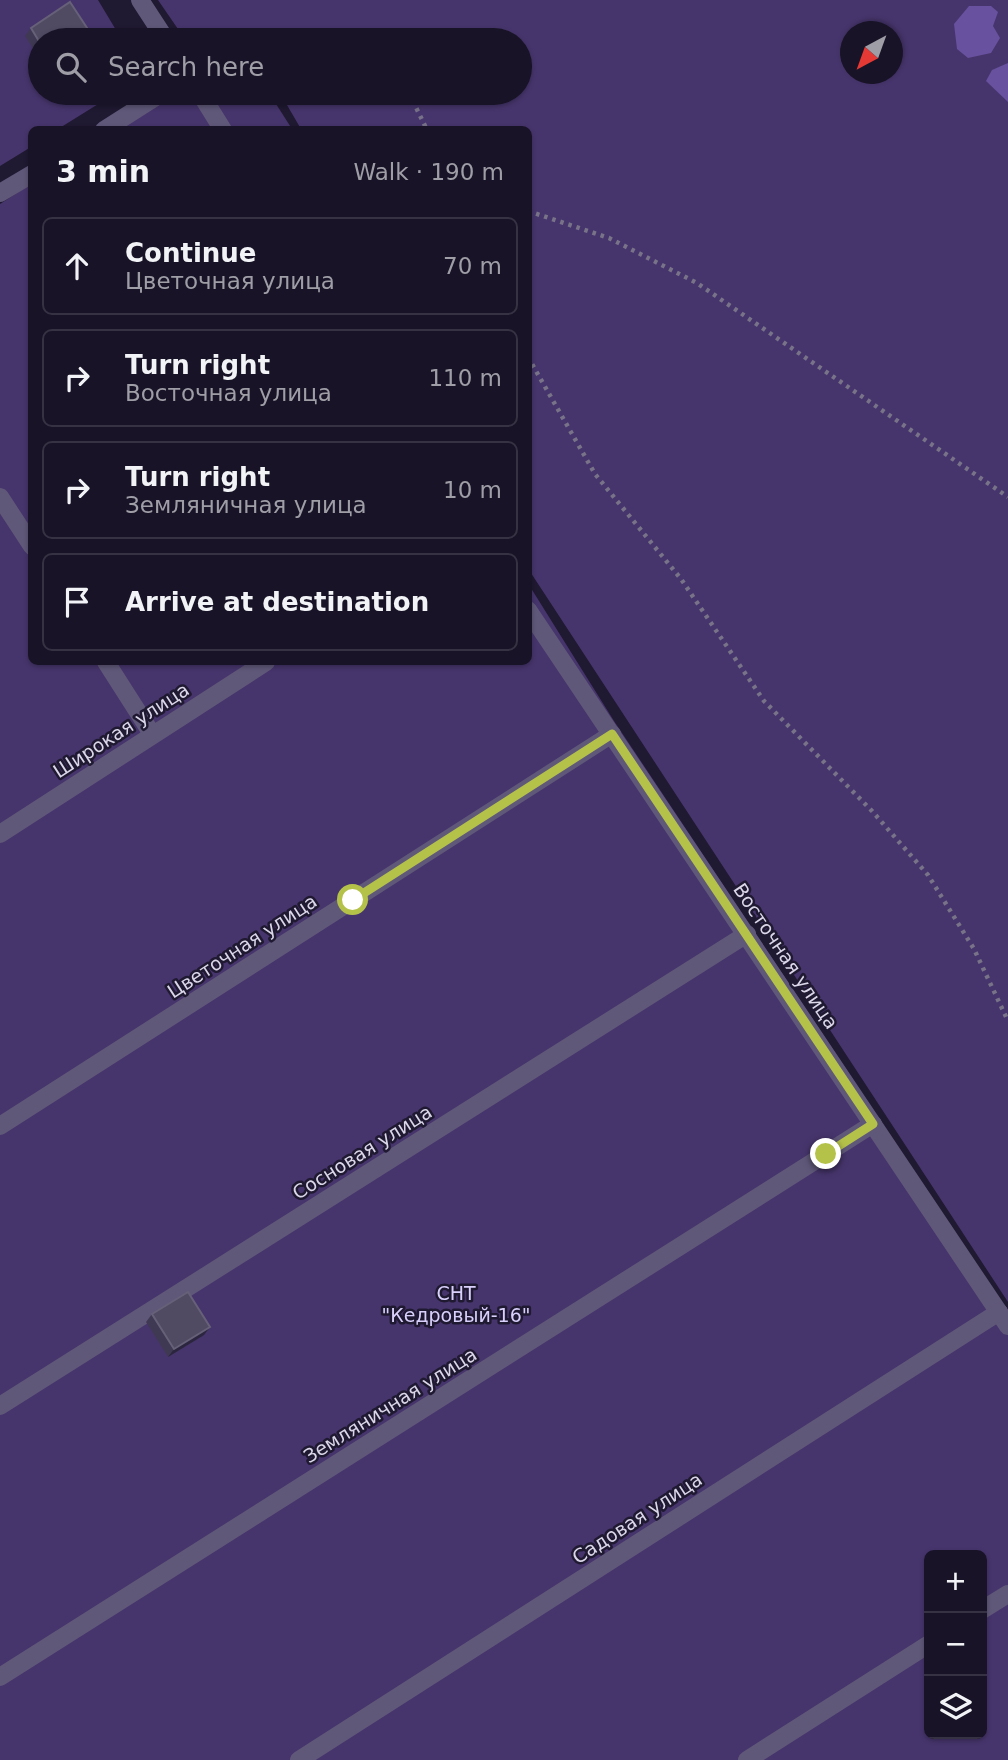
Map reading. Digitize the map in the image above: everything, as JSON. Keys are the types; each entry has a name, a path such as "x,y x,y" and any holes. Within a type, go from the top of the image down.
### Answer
{"street":[{"path":"140,0 158,28"},
{"path":"110,126 143,105"},
{"path":"207,105 221,126"},
{"path":"0,193 28,176"},
{"path":"0,497 28,540"},
{"name":"Восточная улица","path":"532,616 1004,1319"},
{"path":"108,665 152,734"},
{"name":"Широкая улица","path":"0,835 261,665"},
{"name":"Цветочная улица","path":"0,1126 612,734"},
{"name":"Сосновая улица","path":"0,1406 747,934"},
{"name":"Земляничная улица","path":"0,1677 873,1124"},
{"name":"Садовая улица","path":"299,1760 1004,1319"},
{"path":"987,1607 1008,1594"},
{"path":"747,1760 924,1647"}],"path":[{"path":"415,105 425,126"},
{"path":"532,212 609,237 697,283 1008,498"},
{"path":"532,364 595,474 681,579 764,701 872,811 928,875 974,949 1008,1021"}],"green space":[{"path":"0,0 98,0 115,28 28,28 28,105 97,105 63,126 28,126 28,149 0,166"},
{"path":"158,0 1008,0 1008,1302 532,575 532,126 299,126 287,105 532,105 532,28 177,28"},
{"path":"157,105 277,105 290,126 124,126"},
{"name":"СНТ \"Кедровый-16\"","path":"28,186 28,665 532,665 532,590 614,721 1008,1312 1008,1760 0,1760 0,204"}],"shaded area":[{"path":"969,6 991,6 998,12 993,26 1000,38 991,53 968,58 957,49 954,24"},
{"path":"1008,63 1008,102 986,81 992,70"}],"building":[{"path":"70,2 87,28 31,28"},
{"path":"188,1292 210,1327 174,1349 152,1314"}],"route":[{"path":"353,900 612,734 873,1124 826,1154"}]}
